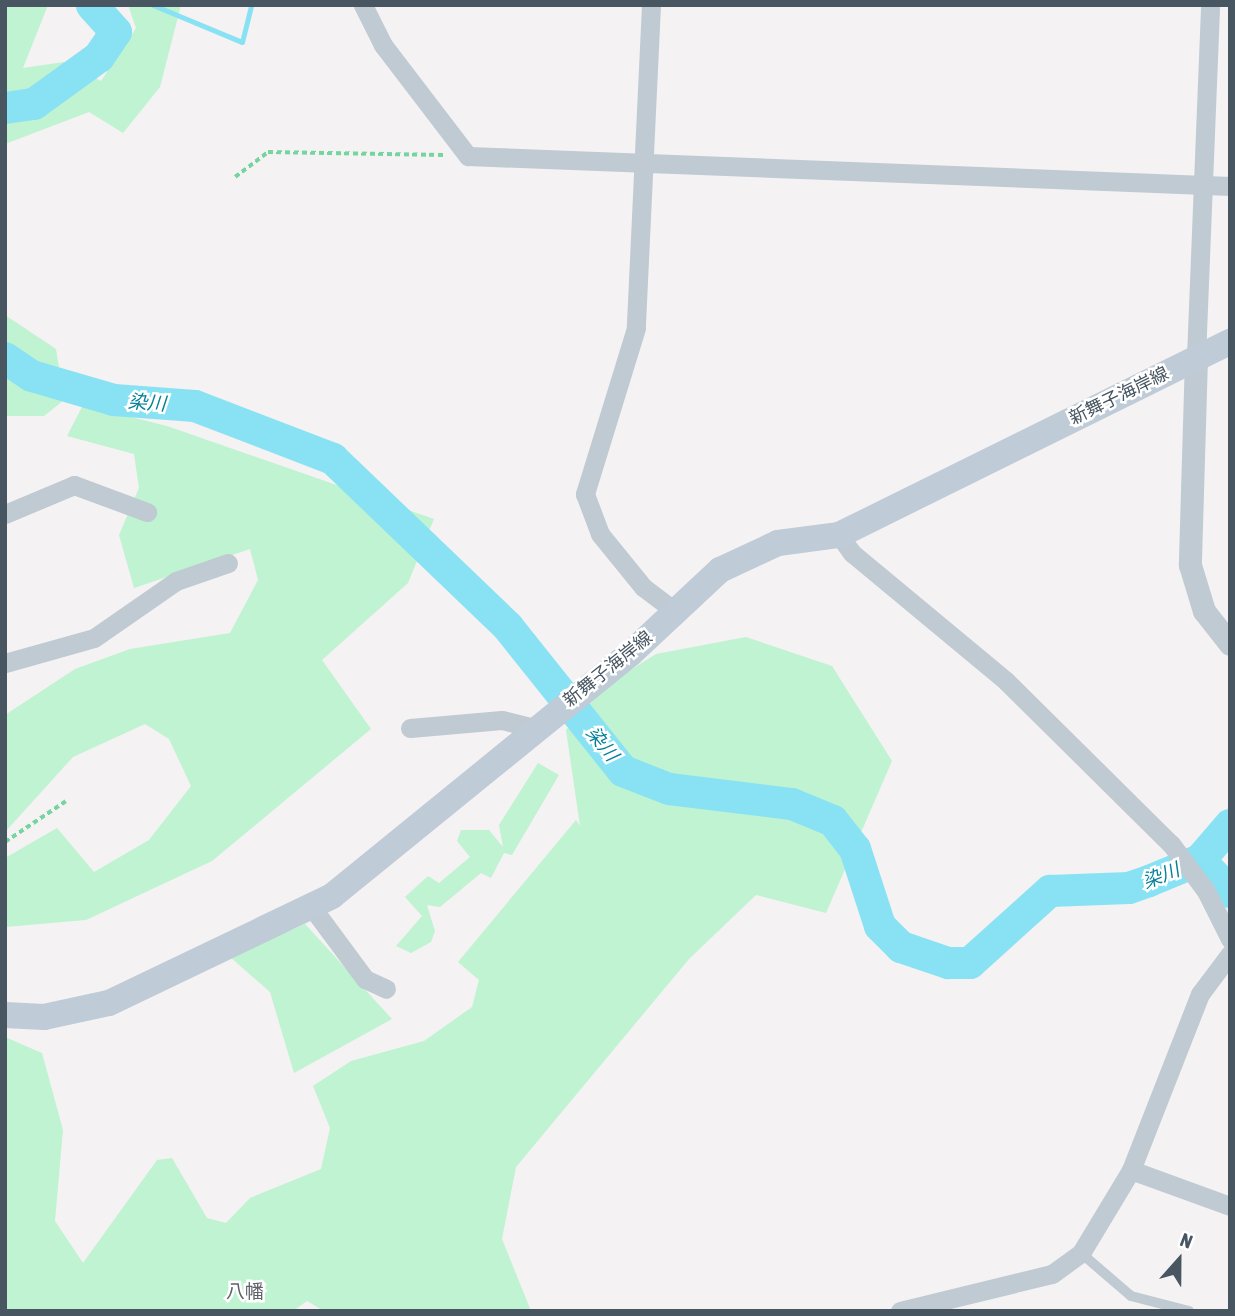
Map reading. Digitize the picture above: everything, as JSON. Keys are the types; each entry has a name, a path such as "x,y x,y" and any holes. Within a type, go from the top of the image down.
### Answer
{"main road":[{"name":"新舞子海岸線","path":"5,1015 44,1017 109,1003 312,906 370,870 676,612 720,570 751,552 839,535 1230,342"}],"street":[{"path":"363,5 383,45 468,156 1230,186"},
{"path":"651,5 646,163 636,328 585,494 600,534 643,587 676,612"},
{"path":"1210,5 1201,185 1190,565 1204,611 1230,645"},
{"path":"5,514 74,485 147,512"},
{"path":"839,535 1006,681 1171,844 1206,891 1230,939"},
{"path":"5,663 94,638 176,581 228,563"},
{"path":"410,728 502,720 544,722"},
{"path":"312,906 365,979 386,989"},
{"path":"900,1311 943,1305 1052,1273 1081,1253 1131,1170 1200,994 1230,954"},
{"path":"1131,1170 1230,1206"}],"lane":[{"path":"1081,1253 1131,1296 1189,1311"}],"path":[{"path":"235,177 268,152 468,156"},
{"path":"5,842 66,801"}],"green space":[{"path":"5,5 48,5 23,68 64,62 101,81 136,28 128,5 181,5 160,87 123,133 89,112 5,144"},
{"path":"5,315 56,349 64,400 44,416 5,416"},
{"path":"83,405 167,426 434,519 408,583 322,660 371,729 212,861 86,920 5,927 5,858 57,828 94,872 149,840 191,786 169,739 145,724 73,757 5,832 5,715 75,669 130,649 230,633 258,580 250,549 134,588 119,535 139,488 134,454 67,436"},
{"path":"746,637 832,666 892,761 826,913 756,895 689,959 516,1167 502,1239 531,1311 324,1311 307,1301 293,1311 5,1311 5,1037 42,1053 63,1130 55,1221 83,1263 157,1160 172,1158 207,1218 226,1223 250,1198 321,1169 330,1128 313,1086 351,1061 424,1041 472,1007 479,980 458,962 576,820 580,826 566,730 608,684 656,654"},
{"path":"538,763 559,775 512,855 504,853 491,878 481,873 440,907 427,905 435,931 431,942 411,953 396,946 422,916 405,897 428,876 439,883 470,857 457,841 461,830 489,830 503,847 499,825"},
{"path":"305,924 392,1019 294,1073 270,992 230,957"}],"waterway":[{"name":"染川","path":"5,108 34,104 99,57 116,32 92,5"},
{"path":"153,5 242,42 251,5"},
{"name":"染川","path":"5,358 32,376 114,400 195,406 333,459 508,627 623,771 669,789 792,804 833,821 855,849 880,926 901,947 948,963 970,963 1050,891 1129,888 1149,881 1200,860 1230,825"},
{"path":"1200,860 1230,892"}],"district":[{"name":"八幡","path":"245,1292"}]}
